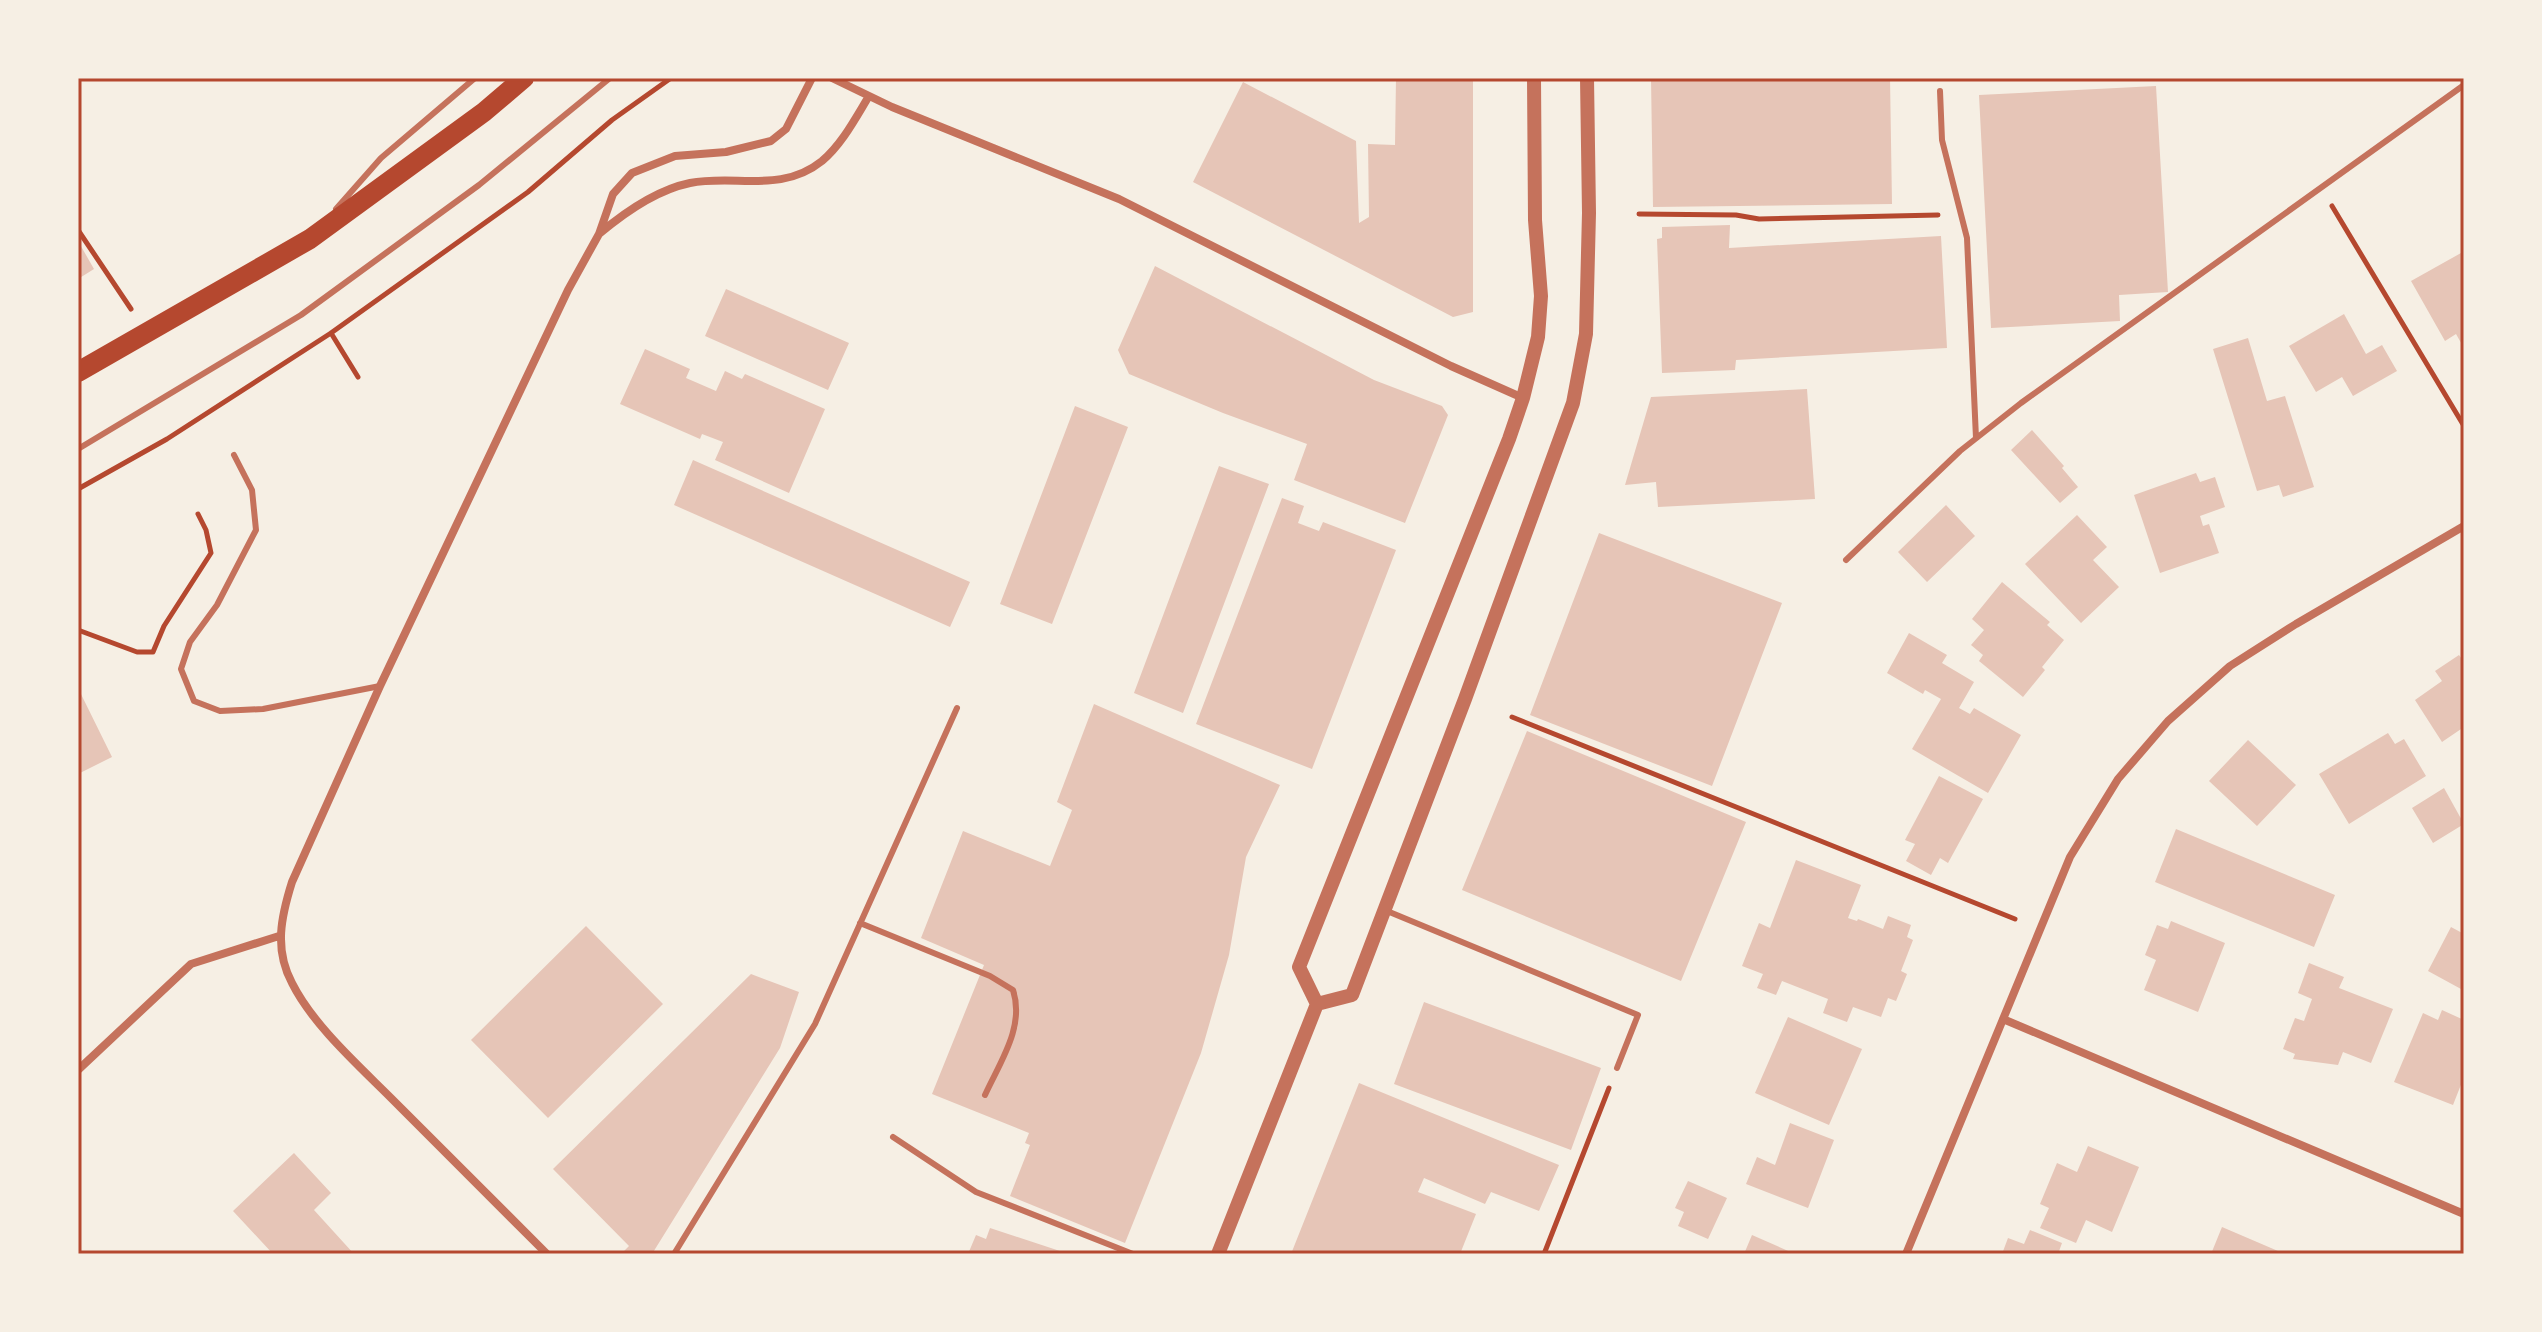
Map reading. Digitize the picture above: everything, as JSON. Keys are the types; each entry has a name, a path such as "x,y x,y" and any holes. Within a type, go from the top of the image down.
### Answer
{"main road":[{"path":"78,372 310,239 484,112 524,78"}],"street":[{"path":"547,1254 348,1055 308,1008 291,982 279,936 283,910 292,882 380,686 568,290 599,234 613,194 632,173 675,156 726,152 771,141 786,129 812,78"},
{"path":"832,78 1119,199 1451,366 1523,398"},
{"path":"1218,1254 1317,1004 1299,967 1523,398 1538,337 1541,296 1535,220 1534,78"},
{"path":"1317,1004 1352,995 1573,403 1586,334 1589,213 1587,78"},
{"path":"599,234 627,210 690,183 762,183 794,175 821,161 841,141 869,96"},
{"path":"1906,1254 2070,857 2118,779 2168,721 2230,666 2464,526"},
{"path":"78,1070 191,964 279,936"},
{"path":"2003,1019 2464,1214"}],"lane":[{"path":"310,239 381,158 475,78"},
{"path":"78,449 301,315 479,185 610,78"},
{"path":"1846,560 1976,438 2123,328 2464,85"},
{"path":"1940,91 1942,140 1967,238 1976,438"},
{"path":"234,455 252,490 256,530 217,605 190,642 181,669 194,701 220,711 263,709 380,686"},
{"path":"674,1254 815,1024 957,708"},
{"path":"1383,910 1638,1015 1617,1068"},
{"path":"860,923 990,976 1013,990 1018,1006 1016,1025 985,1095"},
{"path":"893,1137 976,1192 1133,1254"}],"path":[{"path":"78,489 167,439 331,333 528,192 612,120 671,78"},
{"path":"2321,188 2464,426"},
{"path":"1639,214 1736,215 1759,219 1962,215"},
{"path":"78,230 132,310"},
{"path":"331,333 358,377"},
{"path":"78,630 153,652 164,626 211,553 206,530 198,514"},
{"path":"1512,717 2015,919"},
{"path":"1544,1254 1617,1068"}],"building":[{"path":"1396,78 1473,78 1473,312 1453,317 1193,182 1243,82 1356,141 1359,223 1369,217 1368,144 1395,145"},
{"path":"1651,78 1890,78 1892,204 1653,207"},
{"path":"2156,86 2168,292 2119,295 2120,321 1991,328 1979,95"},
{"path":"1730,225 1729,248 1941,236 1947,348 1736,360 1735,370 1662,373 1657,239 1662,238 1662,227"},
{"path":"78,241 94,269 78,279"},
{"path":"2461,253 2464,259 2464,348 2456,334 2445,341 2411,281"},
{"path":"1155,266 1374,380 1442,406 1448,415 1405,523 1294,480 1307,444 1129,374 1118,350"},
{"path":"726,289 849,343 828,390 705,336"},
{"path":"2344,314 2366,354 2382,345 2397,371 2353,396 2342,377 2316,392 2289,346"},
{"path":"2248,338 2267,401 2285,396 2314,487 2283,497 2279,485 2257,491 2213,349"},
{"path":"645,349 690,369 686,378 716,391 725,371 742,379 745,374 825,409 789,493 715,460 723,442 702,434 700,439 620,404"},
{"path":"1807,389 1815,499 1658,507 1656,482 1625,485 1651,397"},
{"path":"1075,406 1128,427 1052,624 1000,604"},
{"path":"2032,430 2078,487 2060,503 2011,450"},
{"path":"693,460 970,582 950,627 674,505"},
{"path":"1219,466 1269,484 1183,713 1134,693"},
{"path":"2196,473 2200,482 2215,477 2225,507 2200,516 2203,526 2209,524 2219,553 2160,573 2134,495"},
{"path":"1282,498 1304,506 1298,523 1319,531 1323,522 1396,550 1312,769 1196,724"},
{"path":"1946,505 1975,536 1927,582 1898,552"},
{"path":"2077,515 2107,547 2093,560 2119,587 2081,623 2025,564"},
{"path":"1599,533 1782,603 1712,786 1530,715"},
{"path":"2002,582 2050,622 2047,625 2064,640 2023,697 1979,661 1983,655 1971,645 1984,630 1972,619"},
{"path":"1909,633 1947,655 1942,663 1974,682 1959,708 1970,714 1974,708 2021,735 1988,793 1912,749 1941,699 1925,690 1923,694 1887,673"},
{"path":"2459,655 2464,662 2464,727 2442,742 2415,700 2442,681 2435,671"},
{"path":"78,688 112,757 78,774"},
{"path":"1094,704 1280,785 1246,857 1229,955 1201,1053 1125,1243 1010,1196 1030,1145 1025,1143 1029,1133 932,1094 984,965 921,938 963,831 1050,866 1072,810 1057,802"},
{"path":"1527,731 1746,822 1681,981 1462,890"},
{"path":"2388,733 2395,744 2404,739 2426,776 2349,824 2319,774"},
{"path":"2248,740 2296,785 2257,826 2209,781"},
{"path":"1939,776 1983,799 1948,863 1940,858 1931,875 1906,861 1915,844 1905,840"},
{"path":"2444,788 2464,824 2433,843 2412,808"},
{"path":"2176,829 2335,895 2314,947 2155,882"},
{"path":"1796,860 1861,885 1848,918 1883,929 1888,916 1911,925 1907,937 1913,940 1901,971 1907,974 1896,1001 1888,998 1881,1017 1853,1007 1847,1022 1823,1013 1828,999 1782,981 1776,995 1757,988 1763,974 1742,966 1759,923 1770,928"},
{"path":"2171,921 2225,943 2198,1012 2144,990 2156,960 2145,955 2157,925 2168,929"},
{"path":"586,926 663,1004 548,1118 471,1040"},
{"path":"2451,927 2464,934 2464,983 2461,989 2428,971"},
{"path":"2309,963 2344,977 2339,988 2393,1009 2371,1063 2343,1052 2338,1065 2293,1059 2295,1054 2283,1049 2295,1018 2304,1021 2312,999 2298,993"},
{"path":"751,974 799,992 780,1048 652,1254 625,1254 623,1252 629,1246 553,1169"},
{"path":"1424,1002 1601,1068 1571,1150 1394,1084"},
{"path":"2442,1010 2464,1020 2464,1077 2453,1105 2394,1082 2423,1013 2438,1020"},
{"path":"1788,1017 1862,1049 1829,1125 1755,1093"},
{"path":"1359,1083 1559,1165 1539,1211 1491,1192 1485,1204 1424,1178 1418,1192 1476,1214 1460,1254 1291,1254"},
{"path":"1790,1123 1834,1140 1808,1208 1746,1184 1757,1157 1775,1165"},
{"path":"2088,1146 2139,1167 2112,1232 2086,1220 2076,1243 2040,1228 2049,1208 2040,1204 2057,1163 2077,1172"},
{"path":"294,1153 331,1193 314,1210 354,1254 273,1254 233,1211"},
{"path":"1688,1181 1727,1198 1708,1239 1678,1226 1684,1212 1675,1208"},
{"path":"2222,1227 2285,1254 2211,1254"},
{"path":"990,1228 1066,1253 968,1254 976,1235 986,1239"},
{"path":"2030,1230 2062,1243 2058,1254 2002,1254 2008,1238 2024,1244"},
{"path":"1752,1235 1795,1254 1744,1254"}]}
